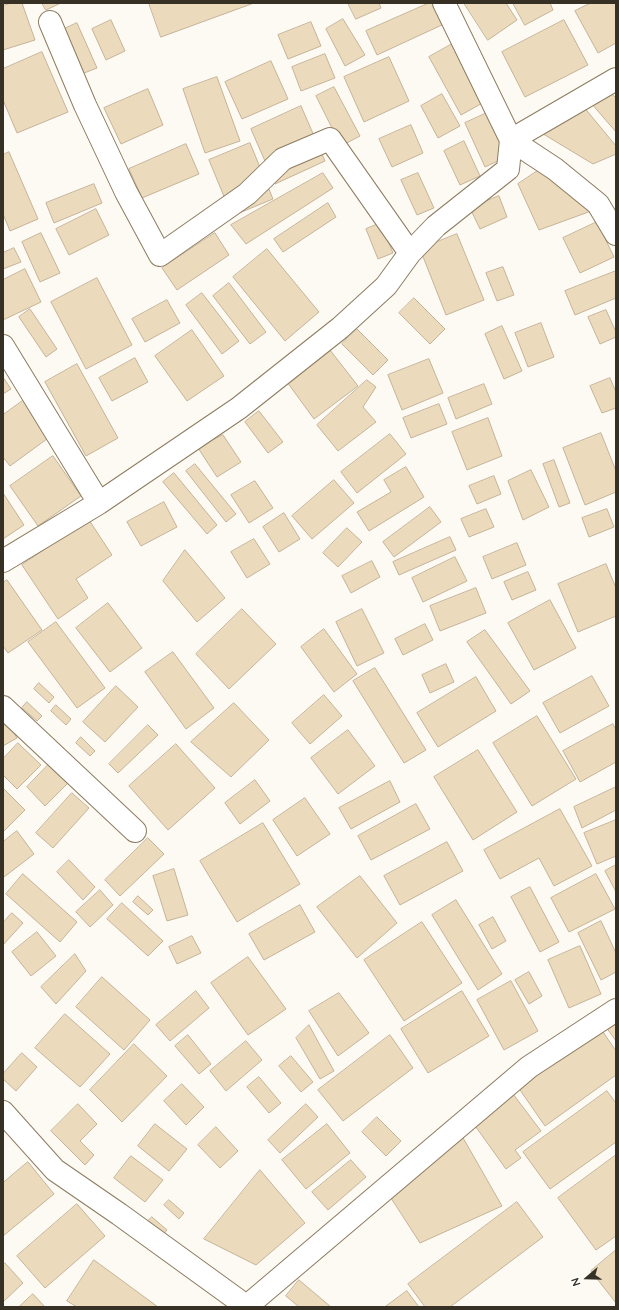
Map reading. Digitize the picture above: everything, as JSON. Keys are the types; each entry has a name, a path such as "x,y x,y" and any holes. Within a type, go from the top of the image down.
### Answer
{"street":[{"path":"444,3 511,140 555,169 598,204 616,234"},
{"path":"50,22 84,105 126,192 160,255 247,194 283,159 330,139 410,253"},
{"path":"511,140 616,79"},
{"path":"3,561 99,503 240,408 334,332 386,286 410,253 436,226 508,170 511,140"},
{"path":"3,346 99,503"},
{"path":"3,707 135,831"},
{"path":"3,1112 55,1170 119,1214 246,1307 529,1067 616,1010"}],"building":[{"path":"11,3 22,3 35,40 3,50 3,6"},
{"path":"42,3 61,3 46,10"},
{"path":"149,3 254,3 161,37"},
{"path":"348,3 379,3 381,8 356,19"},
{"path":"429,3 435,3 444,24 377,55 366,31"},
{"path":"464,3 506,3 517,20 488,40"},
{"path":"513,3 550,3 553,10 525,25"},
{"path":"591,3 616,3 616,43 598,53 575,11"},
{"path":"343,19 365,55 345,66 326,29"},
{"path":"111,20 125,51 106,60 92,29"},
{"path":"564,20 588,65 525,97 502,52"},
{"path":"311,22 321,46 288,59 278,35"},
{"path":"77,23 97,68 79,75 60,31"},
{"path":"454,43 486,101 461,115 429,57"},
{"path":"42,52 68,112 17,133 3,100 3,69"},
{"path":"325,54 335,78 301,91 292,67"},
{"path":"389,57 409,101 364,122 344,77"},
{"path":"271,61 288,99 242,119 225,82"},
{"path":"217,77 240,141 205,153 183,89"},
{"path":"334,87 360,136 341,146 316,96"},
{"path":"148,89 163,125 121,144 104,108"},
{"path":"607,89 616,98 616,132 591,103"},
{"path":"442,94 460,126 438,138 421,106"},
{"path":"578,100 616,146 616,154 593,164 530,126"},
{"path":"301,106 325,161 275,184 251,129"},
{"path":"500,107 519,151 485,167 465,123"},
{"path":"411,125 423,153 392,167 379,139"},
{"path":"464,141 480,176 460,185 444,151"},
{"path":"250,143 273,199 232,216 209,160"},
{"path":"186,144 199,174 142,198 129,169"},
{"path":"9,152 38,219 10,231 3,214 3,155"},
{"path":"542,168 594,210 539,230 518,184"},
{"path":"323,173 333,188 246,244 231,225"},
{"path":"418,173 434,208 417,215 401,180"},
{"path":"94,184 102,203 54,223 46,203"},
{"path":"499,196 507,217 480,229 470,208"},
{"path":"328,203 336,217 283,252 274,239"},
{"path":"96,209 109,235 69,255 56,229"},
{"path":"597,222 614,257 580,273 563,238"},
{"path":"381,223 393,253 378,259 366,229"},
{"path":"41,233 60,273 40,282 22,242"},
{"path":"215,233 229,255 177,290 162,268"},
{"path":"457,234 484,300 446,315 420,249"},
{"path":"14,248 21,262 3,269 3,253"},
{"path":"267,249 319,312 285,341 233,277"},
{"path":"503,267 514,295 497,301 486,273"},
{"path":"25,269 41,302 3,320 3,280"},
{"path":"616,271 616,298 575,315 565,291"},
{"path":"97,278 132,345 86,369 51,302"},
{"path":"229,283 266,332 250,344 213,296"},
{"path":"202,293 239,341 222,354 186,305"},
{"path":"414,298 445,329 430,344 399,313"},
{"path":"167,300 180,323 145,342 132,319"},
{"path":"30,309 57,349 46,357 19,317"},
{"path":"606,310 616,332 616,337 600,344 588,317"},
{"path":"541,323 554,357 528,367 515,333"},
{"path":"502,326 522,371 504,379 485,334"},
{"path":"357,329 388,360 373,375 342,344"},
{"path":"192,330 224,376 187,401 155,356"},
{"path":"330,350 358,386 314,419 287,382"},
{"path":"135,358 148,382 112,401 99,378"},
{"path":"429,359 443,393 402,410 388,375"},
{"path":"77,364 118,438 86,456 45,382"},
{"path":"3,377 11,389 3,394"},
{"path":"610,378 616,392 616,408 602,413 590,386"},
{"path":"367,380 376,387 363,407 376,422 338,451 317,425"},
{"path":"484,384 492,404 456,419 448,398"},
{"path":"24,400 51,436 10,466 3,457 3,415"},
{"path":"439,404 447,424 411,438 403,418"},
{"path":"259,411 283,442 268,453 245,422"},
{"path":"488,418 502,456 467,470 452,432"},
{"path":"601,433 616,471 616,492 585,505 563,448"},
{"path":"390,434 406,454 357,493 341,472"},
{"path":"223,435 241,462 217,477 198,448"},
{"path":"53,456 81,496 38,526 10,486"},
{"path":"554,460 570,503 559,507 543,464"},
{"path":"195,464 236,514 226,522 186,471"},
{"path":"406,467 424,497 369,531 357,512 391,492 384,480"},
{"path":"531,470 549,507 523,520 508,481"},
{"path":"174,473 217,525 207,534 163,482"},
{"path":"494,476 501,494 477,504 469,486"},
{"path":"334,480 354,503 312,539 292,516"},
{"path":"255,481 273,508 249,523 231,495"},
{"path":"3,493 24,525 3,539"},
{"path":"164,502 177,527 141,546 127,522"},
{"path":"430,507 441,522 394,557 383,542"},
{"path":"486,509 494,527 469,537 461,519"},
{"path":"607,509 614,527 589,537 582,518"},
{"path":"284,513 300,539 279,552 263,527"},
{"path":"89,520 112,555 76,579 88,598 58,619 22,565"},
{"path":"347,528 362,542 338,567 323,553"},
{"path":"450,537 456,550 399,575 393,562"},
{"path":"254,539 270,564 247,578 231,552"},
{"path":"517,543 526,565 492,579 483,557"},
{"path":"185,550 225,598 197,622 163,581"},
{"path":"455,557 467,581 423,602 412,578"},
{"path":"372,561 380,577 351,593 342,576"},
{"path":"606,564 616,588 616,616 578,632 558,584"},
{"path":"528,572 536,590 512,600 504,582"},
{"path":"7,580 42,630 8,653 3,646 3,583"},
{"path":"476,588 486,613 440,631 430,606"},
{"path":"550,600 576,648 534,670 508,623"},
{"path":"108,603 142,648 110,672 76,628"},
{"path":"242,609 276,644 229,689 196,654"},
{"path":"362,609 384,653 357,666 336,622"},
{"path":"56,622 105,688 77,708 28,642"},
{"path":"425,624 433,640 403,655 395,639"},
{"path":"324,629 357,674 334,692 301,647"},
{"path":"485,630 530,691 511,704 467,642"},
{"path":"173,652 214,708 186,729 145,672"},
{"path":"446,664 454,682 430,693 422,675"},
{"path":"375,668 426,750 404,763 353,681"},
{"path":"592,676 609,706 560,733 543,703"},
{"path":"476,677 496,711 438,747 417,713"},
{"path":"39,683 54,697 49,703 34,689"},
{"path":"116,686 138,707 105,742 83,722"},
{"path":"324,695 342,716 310,744 292,723"},
{"path":"27,702 42,716 37,721 22,708"},
{"path":"234,703 269,740 231,777 191,742"},
{"path":"56,705 71,719 66,725 51,711"},
{"path":"3,714 17,738 3,746"},
{"path":"537,716 576,779 532,806 493,743"},
{"path":"613,724 616,730 616,762 580,782 563,751"},
{"path":"148,725 158,735 118,773 109,764"},
{"path":"348,730 375,766 338,794 311,758"},
{"path":"81,737 95,751 90,756 76,743"},
{"path":"18,743 41,765 17,789 3,775 3,759"},
{"path":"176,744 215,788 168,830 129,786"},
{"path":"478,750 517,812 473,840 434,777"},
{"path":"50,763 69,782 45,806 27,787"},
{"path":"255,780 270,801 240,824 225,803"},
{"path":"390,781 400,802 351,829 339,808"},
{"path":"616,787 616,810 582,828 574,807"},
{"path":"3,788 25,810 3,832"},
{"path":"72,793 89,808 53,848 36,833"},
{"path":"305,798 330,834 297,856 273,820"},
{"path":"416,804 430,829 371,860 358,836"},
{"path":"560,809 592,866 554,886 539,858 500,879 484,850"},
{"path":"616,820 616,856 597,864 584,833"},
{"path":"263,823 300,884 237,922 200,861"},
{"path":"17,831 34,854 4,877 3,842"},
{"path":"148,838 164,854 120,896 105,880"},
{"path":"447,842 463,871 400,905 384,876"},
{"path":"69,860 95,887 83,900 57,872"},
{"path":"616,865 616,892 605,871"},
{"path":"174,869 188,915 167,921 153,876"},
{"path":"23,874 77,922 60,942 6,894"},
{"path":"596,874 615,909 569,932 551,898"},
{"path":"360,876 397,923 357,958 317,907"},
{"path":"530,887 559,942 540,952 511,897"},
{"path":"100,890 113,905 90,927 76,912"},
{"path":"138,896 153,910 148,915 133,902"},
{"path":"456,900 502,974 478,990 432,915"},
{"path":"122,903 163,941 148,956 107,919"},
{"path":"300,905 315,932 264,960 249,934"},
{"path":"12,913 23,923 3,945 3,923"},
{"path":"493,917 506,941 492,949 479,925"},
{"path":"601,921 616,953 616,972 601,980 578,933"},
{"path":"422,922 462,983 404,1021 364,960"},
{"path":"37,932 56,956 31,976 12,952"},
{"path":"192,936 201,953 177,964 169,947"},
{"path":"580,946 601,994 569,1008 548,960"},
{"path":"75,954 86,971 56,1004 41,987"},
{"path":"248,957 286,1009 248,1035 211,983"},
{"path":"529,972 542,996 529,1004 515,980"},
{"path":"102,977 150,1020 124,1050 76,1007"},
{"path":"511,981 538,1031 504,1050 477,1000"},
{"path":"196,991 209,1008 170,1041 156,1025"},
{"path":"462,991 489,1036 428,1073 401,1029"},
{"path":"339,993 369,1033 338,1056 309,1011"},
{"path":"65,1014 110,1054 80,1087 35,1048"},
{"path":"616,1020 616,1041 606,1027"},
{"path":"309,1025 334,1071 320,1079 296,1038"},
{"path":"601,1029 616,1051 616,1075 545,1126 518,1087"},
{"path":"188,1035 211,1064 199,1074 175,1046"},
{"path":"390,1035 413,1068 343,1121 318,1090"},
{"path":"246,1041 262,1060 226,1091 210,1071"},
{"path":"134,1044 167,1076 122,1122 90,1090"},
{"path":"22,1053 37,1067 16,1091 3,1079 3,1074"},
{"path":"291,1056 313,1082 301,1092 279,1066"},
{"path":"259,1077 281,1103 269,1113 247,1087"},
{"path":"182,1084 204,1107 186,1125 164,1101"},
{"path":"607,1091 616,1103 616,1142 550,1189 523,1152"},
{"path":"513,1094 541,1131 515,1150 521,1158 506,1169 473,1123"},
{"path":"78,1104 97,1124 80,1141 94,1155 85,1165 51,1131"},
{"path":"306,1104 318,1117 280,1153 268,1140"},
{"path":"377,1117 401,1141 386,1156 362,1132"},
{"path":"155,1124 187,1149 169,1171 138,1146"},
{"path":"327,1124 350,1153 306,1189 282,1160"},
{"path":"216,1127 238,1151 220,1168 198,1145"},
{"path":"462,1136 502,1206 420,1243 391,1198"},
{"path":"616,1155 616,1236 596,1250 558,1198"},
{"path":"131,1156 163,1180 145,1202 114,1178"},
{"path":"351,1160 366,1177 328,1210 312,1192"},
{"path":"28,1162 54,1194 3,1236 3,1183"},
{"path":"260,1170 305,1223 256,1265 204,1239"},
{"path":"169,1200 184,1213 179,1219 164,1205"},
{"path":"517,1202 543,1237 450,1307 425,1307 408,1284"},
{"path":"77,1204 105,1236 45,1288 17,1256"},
{"path":"152,1217 167,1230 162,1236 147,1222"},
{"path":"616,1250 616,1303 591,1271"},
{"path":"94,1260 158,1307 77,1307 67,1301"},
{"path":"5,1263 23,1283 3,1302 3,1265"},
{"path":"299,1280 331,1307 299,1307 286,1296"},
{"path":"407,1291 419,1307 385,1307"},
{"path":"33,1294 45,1307 19,1307"}]}
